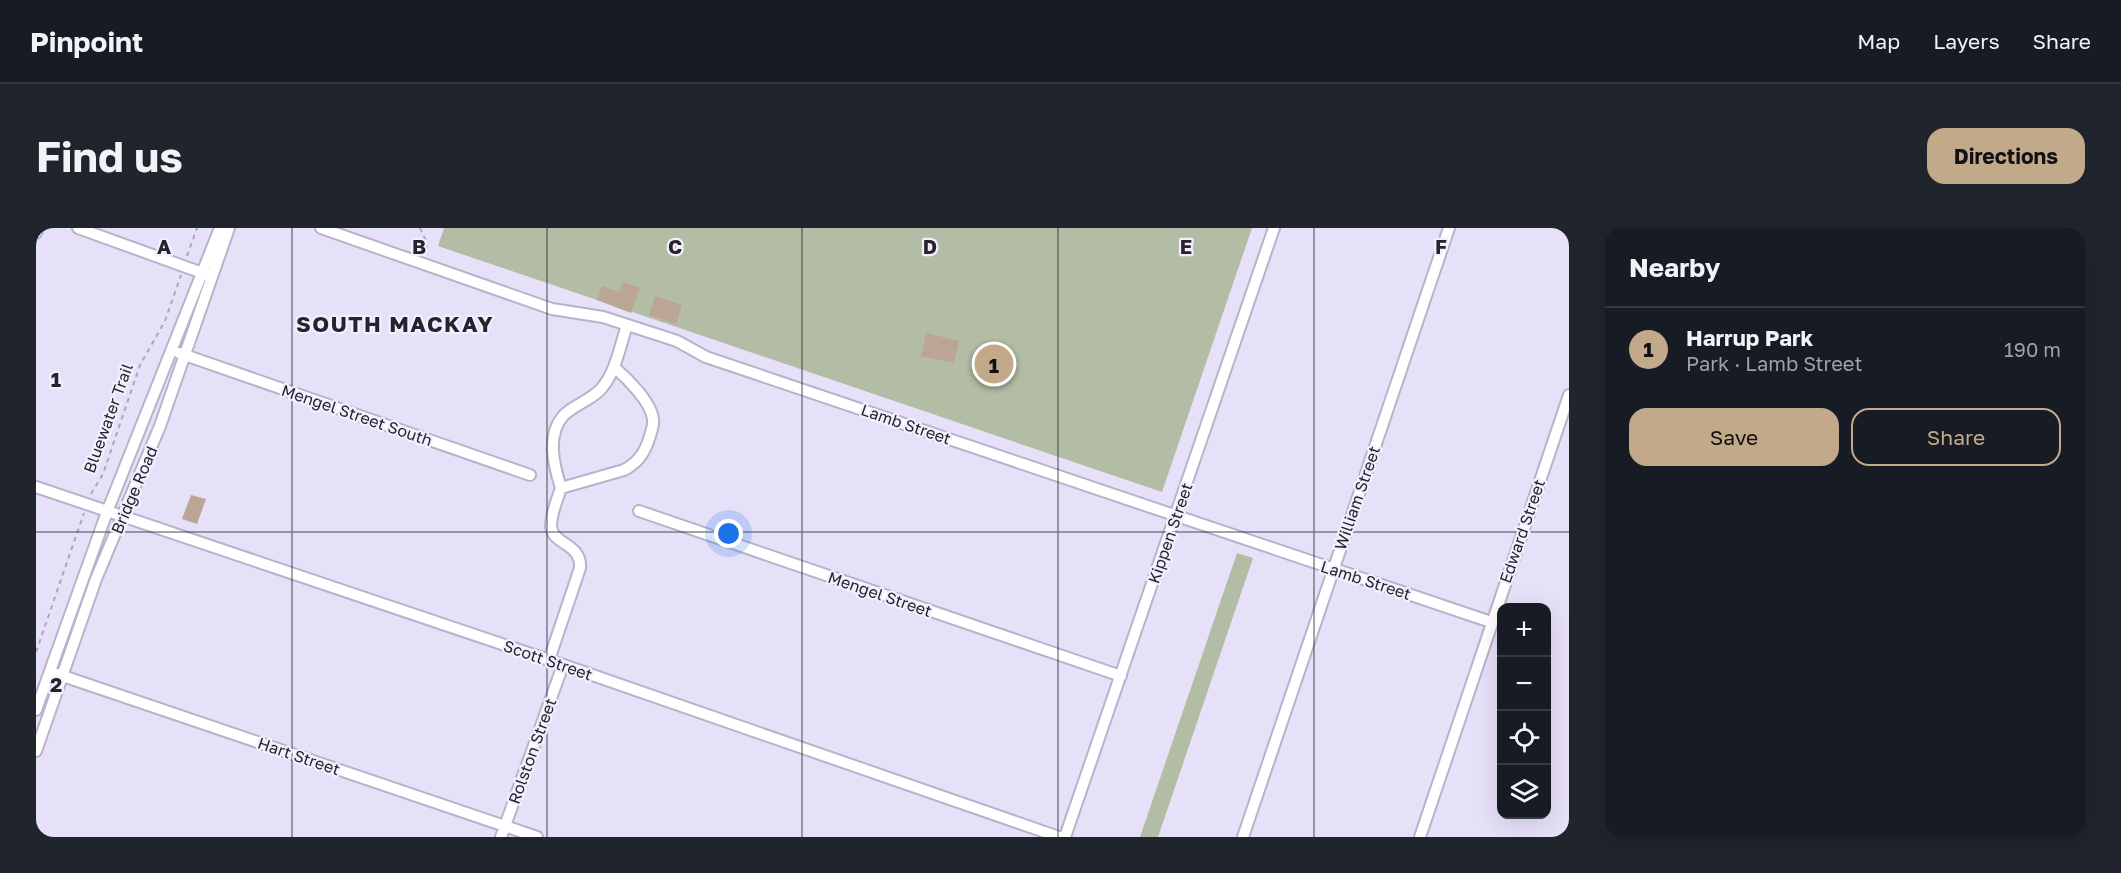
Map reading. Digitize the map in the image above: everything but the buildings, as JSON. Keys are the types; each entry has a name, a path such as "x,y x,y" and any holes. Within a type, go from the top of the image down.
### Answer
{"street":[{"path":"36,233 38,228"},
{"path":"78,228 207,274"},
{"name":"Bridge Road","path":"36,751 96,579 153,447 185,355 220,228"},
{"name":"Bridge Road","path":"36,710 107,512 171,350 229,228"},
{"name":"Lamb Street","path":"321,228 552,309 595,316 677,341 706,357 1491,622"},
{"name":"Kippen Street","path":"1065,837 1274,228"},
{"name":"William Street","path":"1243,837 1449,228"},
{"path":"549,660 580,568 577,553 552,531 553,516 561,488 554,460 553,442 557,426 563,416 591,398 601,388 614,367 627,325"},
{"name":"Mengel Street South","path":"171,350 530,475"},
{"path":"561,488 624,470 633,465 644,453 653,426 651,410 632,385 614,367"},
{"name":"Edward Street","path":"1420,837 1569,395"},
{"name":"Scott Street","path":"36,487 549,660 1059,837"},
{"name":"Mengel Street","path":"639,511 1121,676"},
{"name":"Rolston Street","path":"503,832 563,665"},
{"name":"Hart Street","path":"50,671 503,832 537,837"}],"path":[{"name":"Bluewater Trail","path":"36,652 86,505 103,474 140,364 165,321 197,228"},
{"path":"420,228 426,241 427,265"}],"green space":[{"path":"444,228 1252,228 1162,492 438,246"},
{"path":"1237,553 1253,558 1158,837 1140,837"}],"place":[{"name":"Harrup Park","path":"994,364"}],"district":[{"name":"SOUTH MACKAY","path":"395,324"}]}
